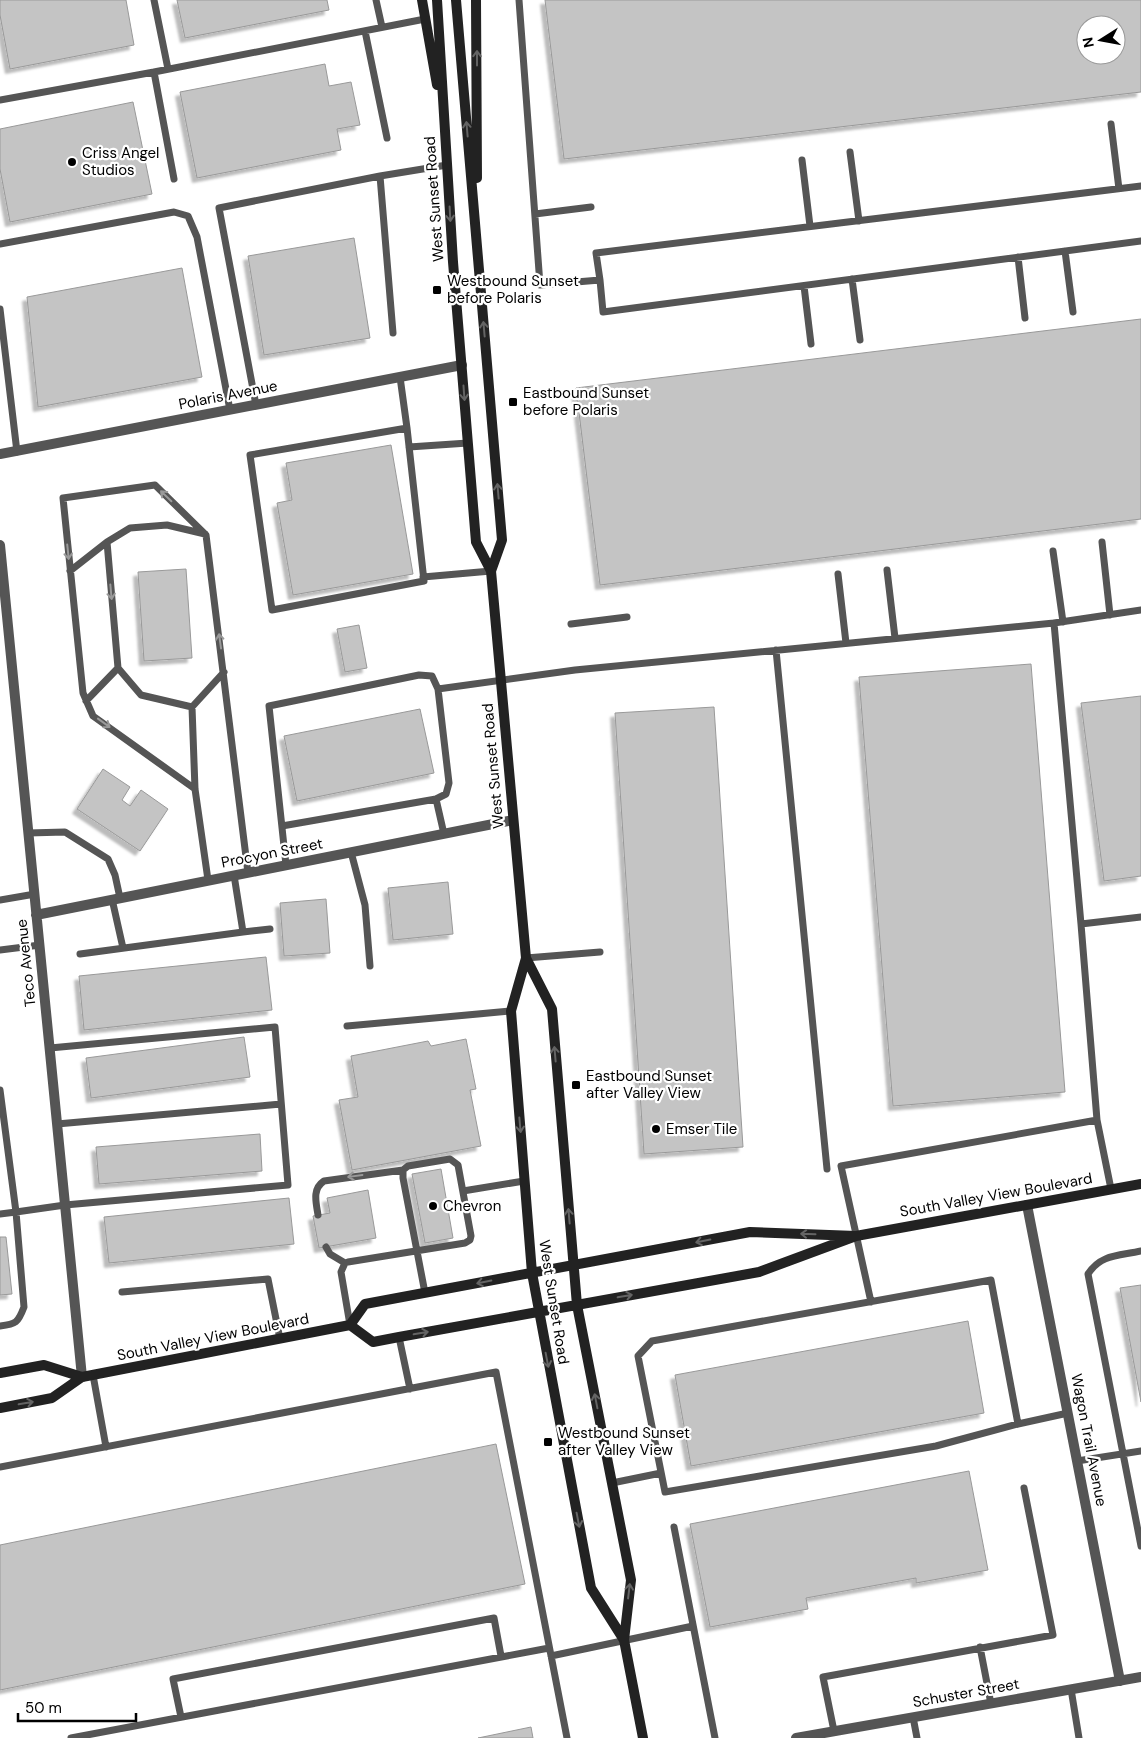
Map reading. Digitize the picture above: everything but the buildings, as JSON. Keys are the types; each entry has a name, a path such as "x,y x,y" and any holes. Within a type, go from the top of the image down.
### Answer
{"main road":[{"path":"422,0 445,135"},
{"name":"West Sunset Road","path":"437,0 445,135 476,542 491,571 526,958 511,1011 532,1273 590,1588 624,1640"},
{"name":"West Sunset Road","path":"456,0 502,540 491,571"},
{"path":"476,0 478,247"},
{"name":"West Sunset Road","path":"526,958 552,1009 577,1305 631,1580 624,1640 643,1738"},
{"name":"South Valley View Boulevard","path":"350,1325 373,1342 759,1272 856,1236 1141,1184"},
{"name":"South Valley View Boulevard","path":"0,1408 52,1398 88,1376 350,1325 365,1304 750,1232 856,1236"},
{"name":"South Valley View Boulevard","path":"0,1373 44,1365 88,1376"}],"street":[{"name":"Polaris Avenue","path":"0,454 462,365"},
{"name":"Teco Avenue","path":"0,545 65,1205 88,1376"},
{"name":"Procyon Street","path":"36,915 513,820"},
{"name":"Wagon Trail Avenue","path":"1027,1204 1120,1681"},
{"name":"Schuster Street","path":"796,1738 1141,1677"}],"lane":[{"path":"154,0 168,69"},
{"path":"376,0 382,27"},
{"path":"520,0 540,285 600,280"},
{"path":"0,100 425,19"},
{"path":"365,30 386,138"},
{"path":"154,72 174,179"},
{"path":"1111,124 1119,189"},
{"path":"850,152 859,220"},
{"path":"802,160 810,226"},
{"path":"256,405 220,208 380,176 448,165"},
{"path":"380,176 393,333"},
{"path":"1141,186 596,253 603,312 1141,241"},
{"path":"535,214 592,207"},
{"path":"0,244 174,212 188,216 198,237 230,410"},
{"path":"1065,251 1072,312"},
{"path":"1018,258 1025,318"},
{"path":"852,279 860,340"},
{"path":"804,286 811,344"},
{"path":"0,309 17,452"},
{"path":"400,377 407,428 424,581 272,610 250,455 407,428"},
{"path":"409,447 468,443"},
{"path":"195,789 93,716 86,701 83,693 63,498 155,485 206,534 248,872"},
{"path":"70,571 107,542 130,528 167,524 206,534"},
{"path":"107,542 118,668 141,695 192,708"},
{"path":"1102,542 1110,615"},
{"path":"1053,551 1062,622"},
{"path":"887,570 895,638"},
{"path":"423,577 491,571"},
{"path":"838,574 846,643"},
{"path":"438,689 575,670 1054,623 1141,610"},
{"path":"571,624 627,617"},
{"path":"1054,623 1098,1120 1112,1190"},
{"path":"776,650 827,1169"},
{"path":"86,701 118,668"},
{"path":"208,880 195,789 192,708 224,672"},
{"path":"282,826 436,799 446,794 450,783 438,689 432,676 419,675 269,706 286,865"},
{"path":"436,799 444,834"},
{"path":"28,833 65,832 108,859 115,874 122,948"},
{"path":"351,852 365,905 370,966"},
{"path":"234,875 243,932"},
{"path":"0,900 35,894"},
{"path":"1081,924 1141,917"},
{"path":"80,954 270,929"},
{"path":"0,950 40,945"},
{"path":"526,958 600,952"},
{"path":"347,1026 511,1011"},
{"path":"0,1214 65,1205 288,1185 275,1027 50,1048"},
{"path":"0,1090 16,1212 24,1308 20,1319 12,1324 0,1326"},
{"path":"57,1124 281,1104"},
{"path":"871,1302 841,1166 1098,1120"},
{"path":"318,1215 315,1196 320,1184 324,1181 403,1170 408,1166 450,1159 458,1165 471,1236 470,1240 466,1243 345,1263 330,1254 326,1247"},
{"path":"403,1170 425,1293"},
{"path":"463,1191 524,1181"},
{"path":"1141,1252 1101,1260 1088,1274 1141,1546"},
{"path":"345,1263 341,1272 350,1325"},
{"path":"122,1292 268,1279 280,1339"},
{"path":"1018,1424 991,1280 652,1341 638,1356 665,1492 936,1446 1068,1413"},
{"path":"399,1337 410,1389"},
{"path":"0,1467 496,1372 566,1738"},
{"path":"88,1376 106,1447"},
{"path":"1077,1461 1141,1451"},
{"path":"612,1483 661,1473"},
{"path":"834,1731 823,1677 1052,1635 1024,1488"},
{"path":"674,1527 715,1738"},
{"path":"180,1717 173,1679 494,1618 501,1656"},
{"path":"551,1656 693,1626"},
{"path":"980,1647 991,1704"},
{"path":"71,1738 549,1648"},
{"path":"1071,1689 1079,1738"},
{"path":"913,1717 917,1738"}],"place":[{"name":"Criss Angel Studios","path":"72,162"},
{"name":"Westbound Sunset before Polaris","path":"437,290"},
{"name":"Eastbound Sunset before Polaris","path":"513,402"},
{"name":"Eastbound Sunset after Valley View","path":"576,1085"},
{"name":"Emser Tile","path":"656,1129"},
{"name":"Chevron","path":"433,1206"},
{"name":"Westbound Sunset after Valley View","path":"548,1442"}]}
